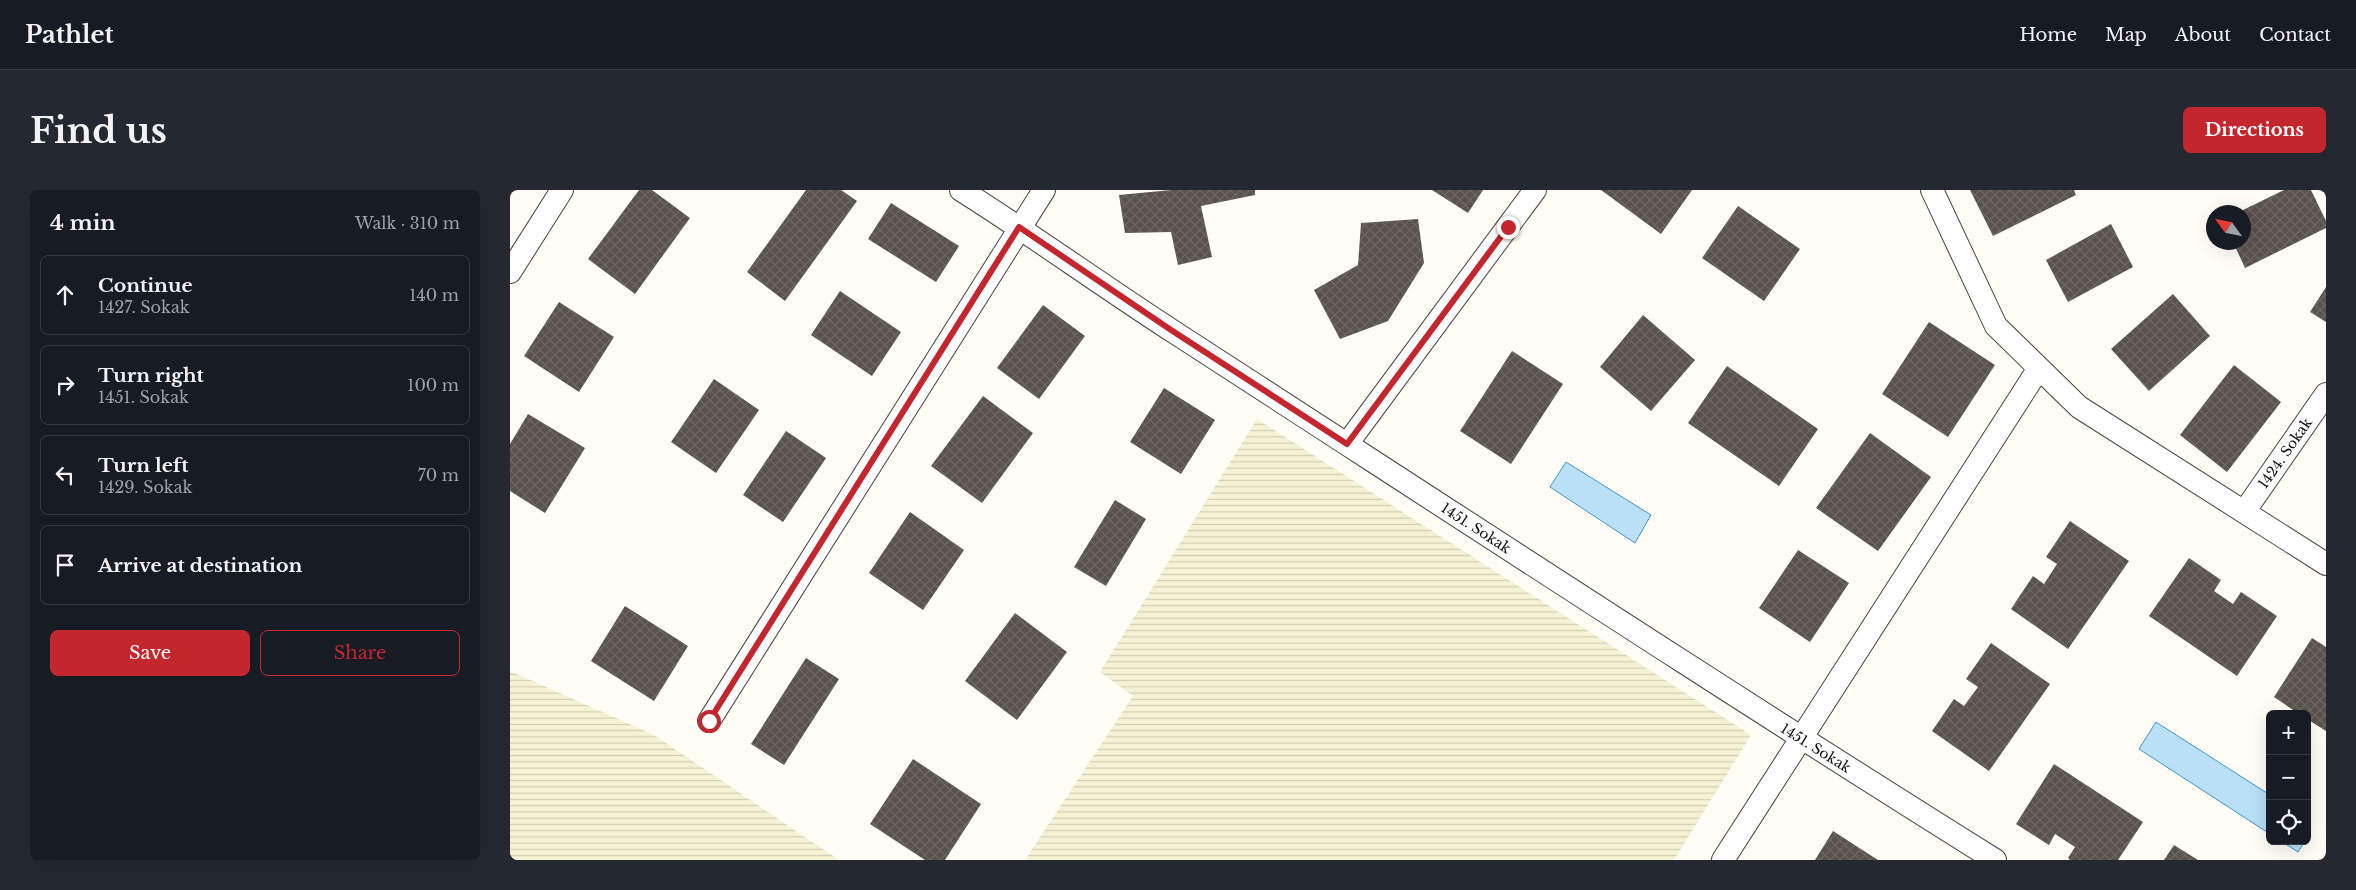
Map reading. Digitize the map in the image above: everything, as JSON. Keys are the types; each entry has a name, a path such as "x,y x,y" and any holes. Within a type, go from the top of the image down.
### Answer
{"street":[{"path":"510,272 562,190"},
{"name":"1451. Sokak","path":"961,190 1171,330 1801,738 1995,860"},
{"path":"709,721 1044,190"},
{"path":"1347,444 1535,190"},
{"path":"1932,190 1996,326 2079,407 2326,564"},
{"path":"1723,860 2039,368"},
{"name":"1424. Sokak","path":"2244,512 2326,394"}],"shaded area":[{"path":"1257,419 1751,735 1674,860 1025,860 1133,696 1100,672"},
{"path":"510,671 654,735 839,860 510,860"}],"water":[{"path":"1566,462 1651,515 1635,543 1550,487"},
{"path":"2156,722 2266,792 2266,831 2139,749"},
{"path":"2287,845 2302,845 2298,852"}],"building":[{"path":"639,190 652,190 690,218 635,294 588,259"},
{"path":"806,190 841,190 857,201 785,301 747,272"},
{"path":"1171,190 1255,190 1255,195 1201,206 1212,257 1178,265 1171,232 1125,233 1119,195"},
{"path":"1432,190 1483,190 1468,213"},
{"path":"1601,190 1692,190 1661,234"},
{"path":"1970,190 2074,190 2076,195 1993,236"},
{"path":"2284,190 2311,190 2326,221 2326,228 2245,268 2237,250 2251,250 2251,206"},
{"path":"891,203 959,246 936,282 868,239"},
{"path":"1738,206 1800,249 1764,301 1702,258"},
{"path":"1418,219 1424,263 1388,321 1340,339 1314,290 1358,265 1361,223"},
{"path":"2111,224 2133,267 2068,302 2046,260"},
{"path":"2326,287 2326,322 2310,312"},
{"path":"840,291 901,332 872,376 811,335"},
{"path":"2173,294 2210,336 2149,391 2111,349"},
{"path":"559,302 614,337 579,392 524,356"},
{"path":"1043,305 1085,336 1039,399 997,368"},
{"path":"1643,315 1695,360 1651,411 1600,367"},
{"path":"1929,322 1995,365 1948,437 1882,394"},
{"path":"1512,351 1563,384 1511,464 1460,431"},
{"path":"2234,365 2281,402 2227,472 2180,435"},
{"path":"1727,366 1818,429 1779,486 1688,423"},
{"path":"714,379 759,410 716,473 671,442"},
{"path":"1164,388 1215,420 1181,474 1130,442"},
{"path":"983,396 1033,433 982,503 931,466"},
{"path":"528,414 585,448 545,513 510,491 510,444"},
{"path":"786,431 826,458 783,522 743,495"},
{"path":"1870,433 1931,477 1878,551 1816,508"},
{"path":"1115,500 1146,519 1106,586 1074,567"},
{"path":"910,512 964,550 923,610 869,573"},
{"path":"2070,521 2129,561 2068,649 2011,609 2033,576 2044,584 2057,564 2046,557"},
{"path":"1798,550 1849,583 1810,642 1759,608"},
{"path":"2189,558 2221,580 2214,591 2233,604 2241,592 2277,616 2237,676 2149,616"},
{"path":"625,606 688,646 654,701 591,661"},
{"path":"1015,613 1067,652 1017,720 965,681"},
{"path":"2312,638 2326,647 2326,731 2311,722 2311,710 2293,710 2274,697"},
{"path":"1991,643 2050,684 1989,771 1932,731 1954,699 1964,706 1978,687 1966,679"},
{"path":"806,658 839,679 784,765 751,744"},
{"path":"913,759 981,804 945,860 925,860 870,824"},
{"path":"2054,764 2143,822 2118,860 2070,860 2068,858 2075,847 2055,834 2049,845 2016,824"},
{"path":"1833,831 1878,860 1815,860"},
{"path":"2174,845 2198,860 2164,860"}],"route":[{"path":"709,721 1019,227 1171,330 1347,444 1508,227"}]}
